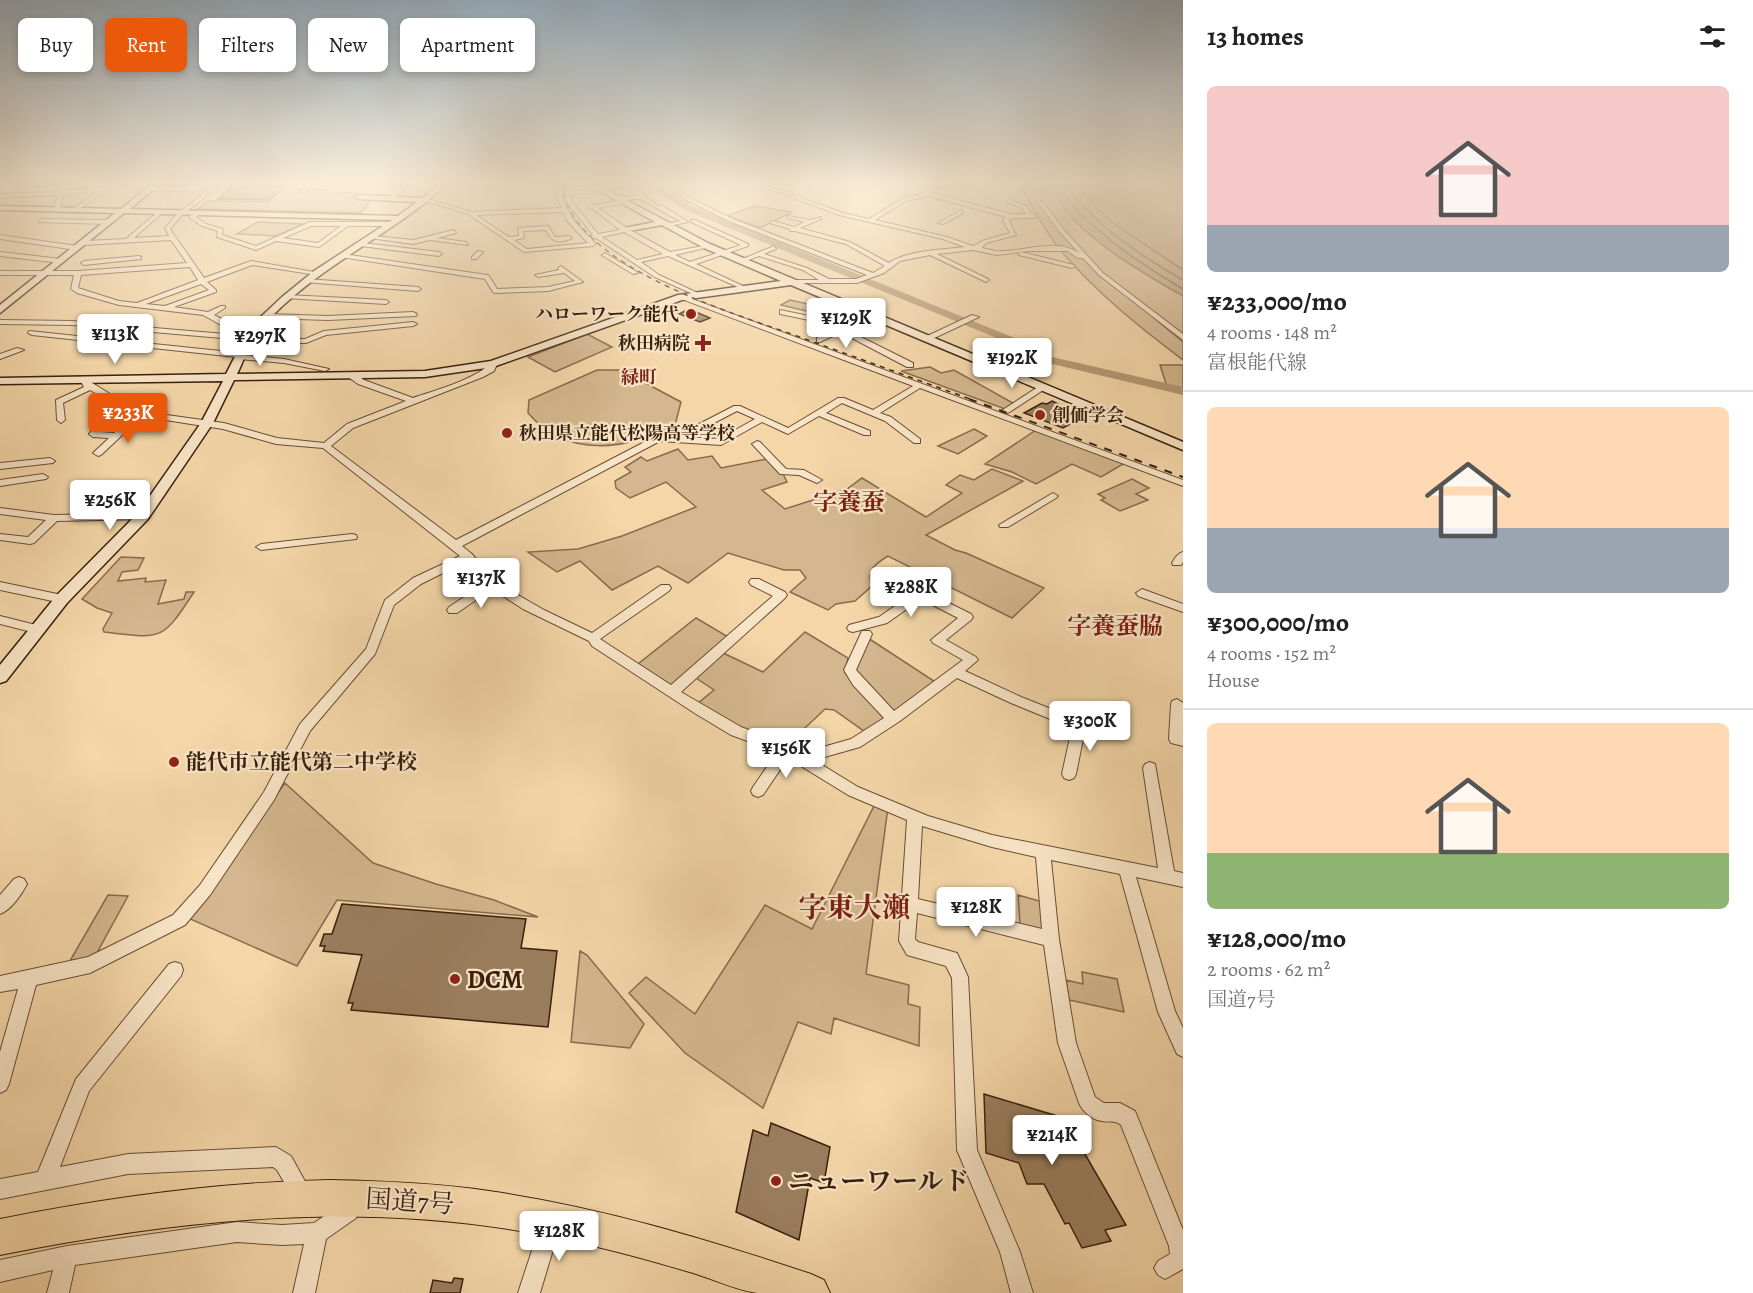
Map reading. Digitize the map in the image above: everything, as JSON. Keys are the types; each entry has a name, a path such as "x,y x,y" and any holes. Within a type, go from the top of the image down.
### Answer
{"highway":[{"name":"国道7号","path":"0,1237 117,1215 193,1204 304,1197 354,1197 455,1204 552,1219 689,1252 811,1293"}],"street":[{"path":"49,244 88,244"},
{"path":"165,308 214,291 203,282 177,244"},
{"path":"239,244 256,248 263,244"},
{"path":"0,677 62,599 143,516 207,423 250,336 268,316 312,277 362,244"},
{"path":"386,244 439,254"},
{"path":"515,244 526,251 590,244"},
{"path":"609,244 657,276 697,294"},
{"path":"652,244 670,255 742,287"},
{"path":"704,244 1183,446"},
{"path":"691,264 744,244"},
{"path":"795,244 870,276"},
{"path":"850,244 891,267"},
{"path":"962,244 988,253 1032,248 1072,251 1095,267"},
{"path":"0,381 87,383 425,374 493,364 681,297 791,282 857,281 891,267 898,260 979,247 982,244"},
{"path":"1074,244 1121,291 1183,338"},
{"path":"0,310 80,245"},
{"path":"36,258 60,246"},
{"path":"634,262 707,246"},
{"path":"741,261 774,248"},
{"path":"1044,249 1056,262"},
{"path":"1011,251 1072,266"},
{"path":"0,252 61,261"},
{"path":"0,252 45,254"},
{"path":"474,258 480,252"},
{"path":"931,253 986,280"},
{"path":"758,254 805,268 827,282"},
{"path":"605,255 635,273"},
{"path":"918,255 941,267"},
{"path":"343,256 487,277 495,291 548,289 580,282 562,270 538,275"},
{"path":"84,263 139,258"},
{"path":"138,305 251,263 312,277 418,289"},
{"path":"0,273 78,273 190,265"},
{"path":"78,273 74,289 79,292 138,305 208,315 250,336"},
{"path":"548,289 554,297"},
{"path":"288,297 386,302"},
{"path":"681,297 1183,483"},
{"path":"208,315 223,307"},
{"path":"783,312 846,326"},
{"path":"820,340 866,313"},
{"path":"268,316 328,318 413,314"},
{"path":"927,338 975,317"},
{"path":"886,321 876,329 852,336 910,365"},
{"path":"0,322 72,322 306,341 324,333 413,324"},
{"path":"33,333 240,355 325,369"},
{"path":"0,350 20,350 0,357"},
{"path":"991,365 1011,358 1044,354"},
{"path":"240,355 280,356"},
{"path":"326,446 344,429 480,375 491,369 493,364"},
{"path":"351,375 361,382 413,401"},
{"path":"87,383 128,409 143,415 207,423 247,431 276,441 326,446 455,544 492,584 524,606 592,638 596,643 672,692 736,730 802,758 853,791 968,835 1183,880"},
{"path":"61,420 59,402 87,383"},
{"path":"875,412 918,386"},
{"path":"1005,411 1044,387"},
{"path":"679,438 737,408 788,431 841,400 875,412 917,441"},
{"path":"116,436 93,434 112,414 128,409"},
{"path":"819,413 867,433"},
{"path":"98,453 133,420 143,415"},
{"path":"455,544 659,438 721,442 761,419"},
{"path":"757,444 783,472 801,472 817,480"},
{"path":"0,466 50,460"},
{"path":"0,483 43,477"},
{"path":"1004,525 1053,496"},
{"path":"0,511 54,518 143,516"},
{"path":"0,537 30,541 54,518"},
{"path":"261,548 352,537"},
{"path":"0,984 90,965 180,920 205,890 269,796 305,728 371,651 389,603 417,581 468,556"},
{"path":"672,692 781,595 755,582"},
{"path":"802,758 855,743 892,719 972,660 937,640 967,617 897,582"},
{"path":"453,610 492,584"},
{"path":"0,586 62,599"},
{"path":"592,638 665,588"},
{"path":"853,628 883,620 921,593"},
{"path":"1142,593 1183,608"},
{"path":"0,620 36,629"},
{"path":"866,634 850,670 853,679 884,706 892,719"},
{"path":"955,672 1079,725"},
{"path":"1177,704 1176,739 1183,741"},
{"path":"1070,774 1083,709"},
{"path":"759,791 786,750"},
{"path":"1150,768 1167,877"},
{"path":"915,815 907,941 914,949 951,959 960,977 968,1150 1010,1252 1022,1293"},
{"path":"1043,851 1051,939 1067,1043 1088,1103 1101,1112 1120,1112 1128,1118 1179,1246 1181,1258 1165,1268"},
{"path":"1126,868 1167,1012 1183,1048"},
{"path":"0,907 19,884"},
{"path":"909,904 1051,939"},
{"path":"45,1180 82,1085 175,970"},
{"path":"0,1084 29,979"},
{"path":"0,1189 128,1164 276,1157 284,1163 304,1197"},
{"path":"0,1271 67,1256 237,1232 282,1235 316,1233 349,1211 354,1197"},
{"path":"529,1293 552,1219"},
{"path":"304,1293 316,1233"},
{"path":"58,1293 67,1256"}],"shaded area":[{"path":"1056,244 1103,244 1183,296 1183,335 1161,317 1154,318 1183,342 1183,360 1117,307"},
{"path":"790,300 844,312 836,318 781,305"},
{"path":"587,334 612,347 555,372 528,357"},
{"path":"1160,365 1183,365 1183,394 1168,390"},
{"path":"930,367 941,373 954,370 1013,403 1005,409 901,371"},
{"path":"597,370 621,370 681,402 675,425 637,440 598,446 579,444 561,438 544,428 528,413 529,400"},
{"path":"974,429 987,436 958,454 938,446"},
{"path":"1036,430 1125,463 1101,477 1072,464 1036,484 1012,472 985,464"},
{"path":"678,449 688,460 712,456 721,468 767,459 783,474 787,482 762,490 785,509 847,489 862,478 926,517 962,493 946,485 960,475 974,480 992,469 1023,481 926,535 955,550 1044,588 1012,618 888,556 873,568 870,576 872,586 855,601 836,604 828,610 790,592 806,578 800,570 784,570 728,553 688,583 658,566 612,590 580,561 557,572 528,552 578,549 622,536 696,507 666,482 630,498 616,488 615,481 631,472 625,467 641,457 647,461"},
{"path":"1132,479 1149,488 1136,494 1148,500 1120,511 1101,500 1105,498 1098,494"},
{"path":"121,557 144,558 138,570 122,572 118,581 146,578 145,582 166,580 158,604 184,599 186,592 194,592 175,620 159,633 138,636 104,632 103,629 112,613 97,608 82,599"},
{"path":"696,618 730,638 672,686 638,664"},
{"path":"805,632 848,658 845,673 887,717 864,731 834,710 825,709 786,746 740,728 697,704 714,690 693,676 721,652 763,672"},
{"path":"868,638 937,683 894,713 862,680 854,666"},
{"path":"285,783 373,863 494,900 538,917 337,900 297,966 188,918"},
{"path":"876,802 888,807 866,974 909,985 908,1004 920,1007 919,1046 834,1018 831,1034 798,1022 763,1108 685,1053 629,993 646,977 695,1014 765,905 812,929"},
{"path":"108,895 128,896 93,960 67,966"},
{"path":"1018,895 1043,902 1046,931 1020,925"},
{"path":"580,951 587,955 644,1024 630,1048 571,1042"},
{"path":"1082,972 1117,979 1124,1012 1069,1000 1066,980 1083,984"}],"water":[{"path":"1103,244 1183,244 1183,296 1152,278"}],"building":[{"name":"ハローワーク能代","path":"689,309 710,318 700,322 679,314"},
{"name":"創価学会","path":"1052,401 1062,406 1058,408 1081,418 1063,428 1024,413 1042,403 1047,404"},
{"name":"DCM","path":"342,904 526,919 521,948 557,951 548,1027 351,1010 353,1003 348,1003 362,955 323,951 325,946 320,946 324,934 332,934"},
{"path":"984,1094 1064,1118 1126,1225 1105,1230 1111,1241 1082,1248 1069,1223 1065,1224 1044,1184 1027,1184 1019,1163 986,1153"},
{"name":"ニューワールド","path":"771,1123 830,1147 824,1183 810,1178 799,1240 736,1212 753,1130 768,1136"},
{"path":"454,1278 463,1279 460,1293 430,1293 433,1280 452,1283"}],"waterway":[{"path":"777,244 1008,339 1048,360 1183,391"}],"railway":[{"path":"600,244 625,263 662,284 701,301 973,400"},
{"path":"969,399 1183,477"}],"place":[{"name":"ハローワーク能代","path":"691,314"},
{"name":"秋田病院","path":"703,343"},
{"name":"創価学会","path":"1040,415"},
{"name":"秋田県立能代松陽高等学校","path":"507,433"},
{"name":"能代市立能代第二中学校","path":"174,762"},
{"name":"DCM","path":"455,979"},
{"name":"ニューワールド","path":"776,1181"}],"district":[{"name":"緑町","path":"639,377"},
{"name":"字養蚕","path":"849,502"},
{"name":"字養蚕脇","path":"1115,626"},
{"name":"字東大瀬","path":"854,907"}]}
